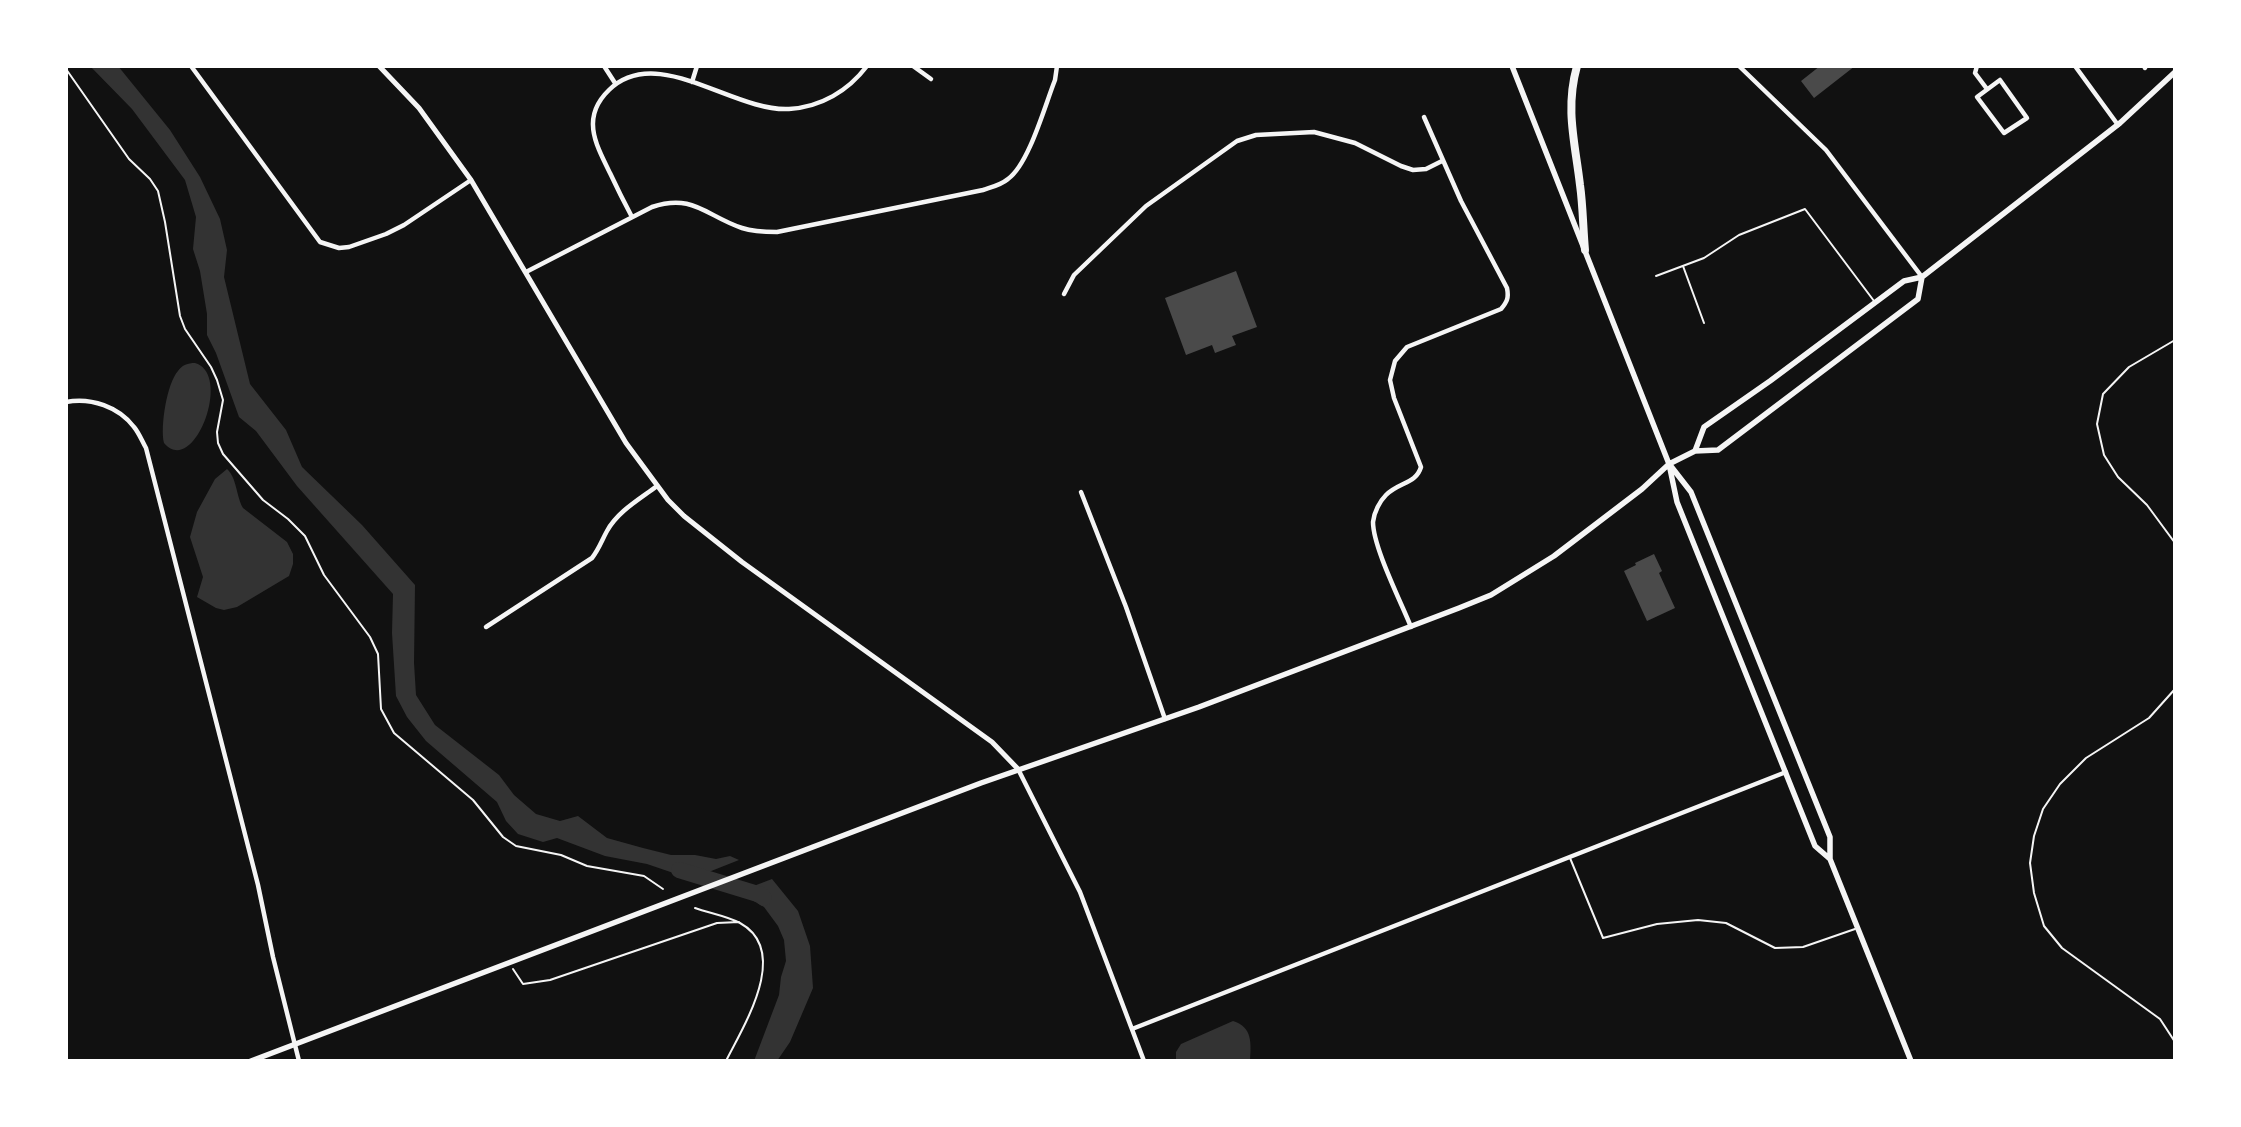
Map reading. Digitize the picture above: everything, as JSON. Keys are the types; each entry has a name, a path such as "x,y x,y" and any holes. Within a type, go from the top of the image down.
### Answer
{"highway":[{"path":"1577,66 1570,110 1573,145 1580,184 1585,250"}],"main road":[{"path":"1512,66 1669,464 1677,502 1815,846 1830,858"},
{"path":"1695,450 1704,427 1770,381 1904,281 1922,277 2118,125 2175,72"},
{"path":"251,1061 660,904 1018,770 1165,719 1491,595 1554,556 1635,494 1669,464 1695,450 1718,450 1918,299 1922,277"},
{"path":"1669,464 1691,492 1722,565 1830,836 1830,858 1910,1061"}],"street":[{"path":"191,66 320,242 339,248 349,247 375,238 404,225 471,180"},
{"path":"379,66 419,108 471,180 626,444 657,486 684,516 720,546 992,742 1018,770 1080,892 1144,1061"},
{"path":"604,66 616,83"},
{"path":"692,82 697,66"},
{"path":"632,217 595,144 592,130 593,114 597,106 602,97 616,83 635,74 657,72 748,102 773,108 789,109 820,102 834,96 859,77 867,66"},
{"path":"914,66 931,79"},
{"path":"526,272 652,207 673,201 695,205 743,229 777,232 983,190 1008,179 1020,166 1055,80 1057,66"},
{"path":"1739,66 1826,150 1922,277"},
{"path":"1977,66 1975,73 1987,89"},
{"path":"2075,66 2118,125"},
{"path":"2000,80 2027,118 2004,133 1978,97 1987,89 2000,80"},
{"path":"1411,627 1376,541 1373,521 1380,501 1394,487 1414,479 1419,474 1421,467 1394,398 1390,380 1395,361 1407,347 1501,310 1506,304 1508,296 1507,288 1442,161 1424,117"},
{"path":"1064,294 1074,275 1146,206 1237,141 1256,135 1314,132 1355,143 1413,170 1426,169 1442,161"},
{"path":"66,402 85,400 115,410 134,426 146,448 255,876 299,1061"},
{"path":"486,627 592,558 616,519 657,486"},
{"path":"1081,492 1126,606 1165,719"},
{"path":"1132,1029 1786,772"}],"lane":[{"path":"1656,276 1704,258 1739,235 1805,209 1875,303"},
{"path":"1683,266 1704,323"},
{"path":"1569,856 1603,938 1658,924 1698,920 1726,923 1775,948 1803,947 1858,928"}],"path":[{"path":"66,69 129,159 150,179 158,191 165,222 180,316 185,329 211,367 223,400 217,432 218,443 223,454 263,500 305,536 324,575 370,637 378,654 381,709 386,722 394,733 473,800 503,837 516,846 561,855 587,866 644,876 663,889"},
{"path":"2175,340 2129,367 2103,394 2097,424 2104,455 2114,470 2147,505 2175,543"},
{"path":"2175,689 2149,718 2086,758 2060,784 2043,809 2034,836 2030,863 2034,893 2044,926 2062,948 2160,1019 2175,1042"},
{"path":"696,908 739,922 759,941 763,962 761,989 726,1061"},
{"path":"509,963 519,980 523,984 529,985 550,980 716,923 739,922"}],"shaded area":[{"path":"90,66 118,66 170,130 200,177 220,219 227,250 224,277 250,384 286,430 302,467 362,525 415,585 414,663 416,695 435,725 499,775 514,795 536,814 560,821 578,816 607,838 671,855 695,855 716,859 730,856 739,860 691,879 647,864 605,856 557,838 543,842 518,834 506,821 497,802 426,741 407,717 396,696 392,633 393,594 297,486 256,431 239,417 216,353 207,335 207,314 200,271 193,249 196,217 185,180 132,109"},
{"path":"195,363 206,371 210,385 210,402 205,420 197,436 187,447 176,450 164,443 165,406 174,377 185,365"},
{"path":"227,469 233,477 243,508 287,542 293,554 293,564 289,576 237,607 224,610 216,608 197,597 203,577 190,537 197,512 215,479"},
{"path":"772,879 798,911 810,946 813,988 790,1042 777,1061 754,1061 779,995 781,977 786,961 784,940 778,926 764,907 738,892"},
{"path":"1233,1021 1244,1027 1247,1032 1250,1042 1250,1061 1176,1061 1176,1052 1181,1044"}],"building":[{"path":"1820,66 1855,66 1814,98 1801,81"},
{"path":"1236,271 1257,327 1232,336 1236,345 1215,353 1212,345 1186,355 1165,298"},
{"path":"1654,554 1662,571 1659,573 1675,608 1647,621 1624,571 1636,565 1635,563"}],"waterway":[{"path":"679,870 761,895 764,898"}]}
